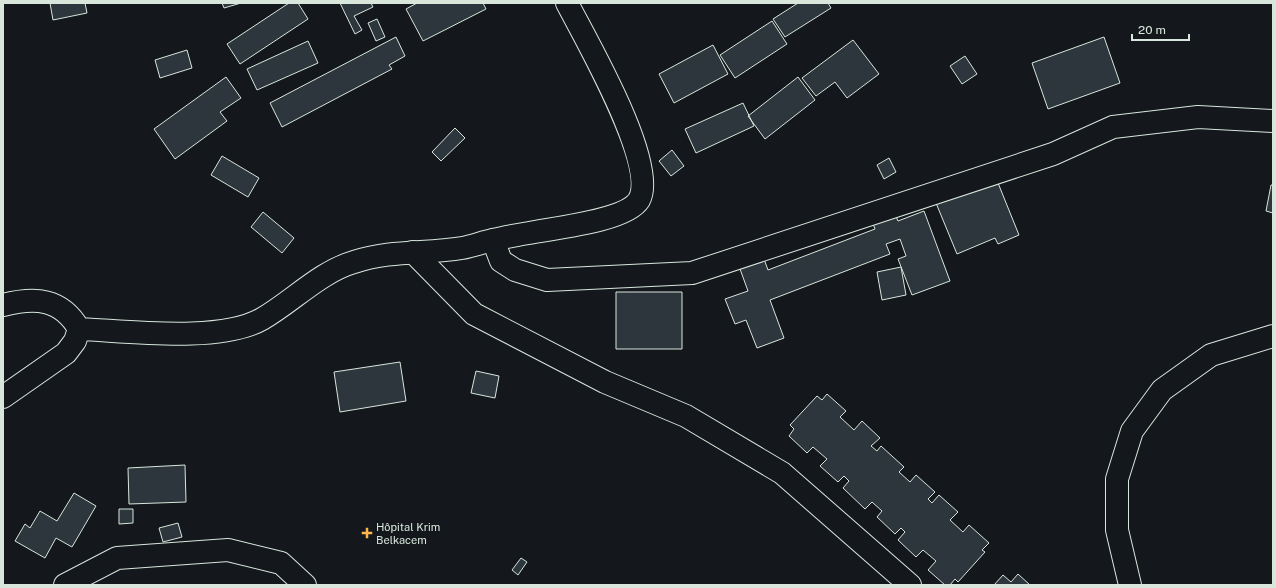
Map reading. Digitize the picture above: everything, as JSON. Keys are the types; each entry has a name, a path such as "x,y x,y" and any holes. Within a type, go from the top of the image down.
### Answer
{"street":[{"path":"79,329 211,333 239,328 262,319 327,274 351,263 379,254 463,248 493,240 604,219 622,213 633,207 640,199 642,189 642,165 620,106 567,3"},
{"path":"493,240 501,261 515,270 547,280 692,273 1053,154 1113,127 1198,117 1273,121"},
{"path":"413,252 474,314 606,382 686,416 782,473 910,585"},
{"path":"3,305 15,302 43,300 71,316 79,329"},
{"path":"3,397 66,354 75,341 79,329"},
{"path":"1130,585 1117,530 1117,479 1132,432 1162,390 1211,355 1273,336"},
{"path":"65,585 117,558 228,550 281,563 304,585"}],"building":[{"path":"50,3 85,3 87,13 53,20"},
{"path":"222,3 241,3 224,8"},
{"path":"289,3 298,3 308,19 240,64 227,44"},
{"path":"340,3 371,3 373,7 354,16 362,30 355,34"},
{"path":"417,3 483,3 486,9 423,41 406,9"},
{"path":"798,3 828,3 831,8 785,37 773,19"},
{"path":"377,19 385,37 376,41 368,23"},
{"path":"772,21 787,44 735,78 720,55"},
{"path":"396,37 405,56 389,65 392,69 282,127 270,103"},
{"path":"1104,37 1120,83 1048,109 1032,63"},
{"path":"853,40 879,74 847,98 835,82 816,96 802,78"},
{"path":"308,41 318,63 257,90 247,69"},
{"path":"713,45 728,74 674,103 659,74"},
{"path":"187,50 192,68 160,78 155,60"},
{"path":"965,56 977,74 962,84 950,66"},
{"path":"226,77 241,98 220,112 227,121 175,159 154,129"},
{"path":"798,77 815,100 765,139 748,116"},
{"path":"743,103 754,126 696,153 685,129"},
{"path":"455,128 465,138 441,161 432,152"},
{"path":"672,150 684,166 671,176 659,161"},
{"path":"222,156 259,178 248,197 211,175"},
{"path":"889,158 896,172 884,179 877,165"},
{"path":"996,178 1019,235 998,244 995,238 957,254 936,203"},
{"path":"1271,185 1273,185 1273,213 1266,211"},
{"path":"924,211 950,281 912,295 898,259 906,256 900,239 886,244 890,254 770,300 784,338 757,348 746,320 735,324 725,299 748,291 740,269 764,259 768,270 875,229 872,221 894,212 898,221"},
{"path":"263,212 294,238 282,253 251,227"},
{"path":"901,267 906,295 882,300 877,272"},
{"path":"616,292 682,292 682,349 616,349"},
{"path":"400,362 406,401 340,412 334,372"},
{"path":"476,371 499,376 495,398 471,393"},
{"path":"827,394 846,411 840,417 854,430 862,421 880,438 871,446 877,451 881,446 904,467 899,472 910,482 916,475 935,492 928,499 932,503 939,495 958,512 950,520 963,532 969,525 989,543 982,550 985,552 958,582 955,579 950,585 945,585 928,570 936,561 923,550 916,557 898,540 905,532 901,528 895,534 877,517 882,511 872,502 865,509 843,488 849,481 844,476 838,482 820,466 827,459 813,447 807,453 789,436 794,429 790,425 817,396 822,400"},
{"path":"185,465 186,502 129,504 128,468"},
{"path":"74,493 96,506 72,547 56,538 45,558 15,541 25,524 30,528 40,511 57,521"},
{"path":"119,509 133,509 133,523 119,524"},
{"path":"178,523 182,537 163,542 159,528"},
{"path":"521,558 527,562 518,575 512,570"},
{"path":"1018,574 1030,585 994,585 1003,575 1011,582"}],"place":[{"name":"Hôpital Krim Belkacem","path":"367,533"}]}
